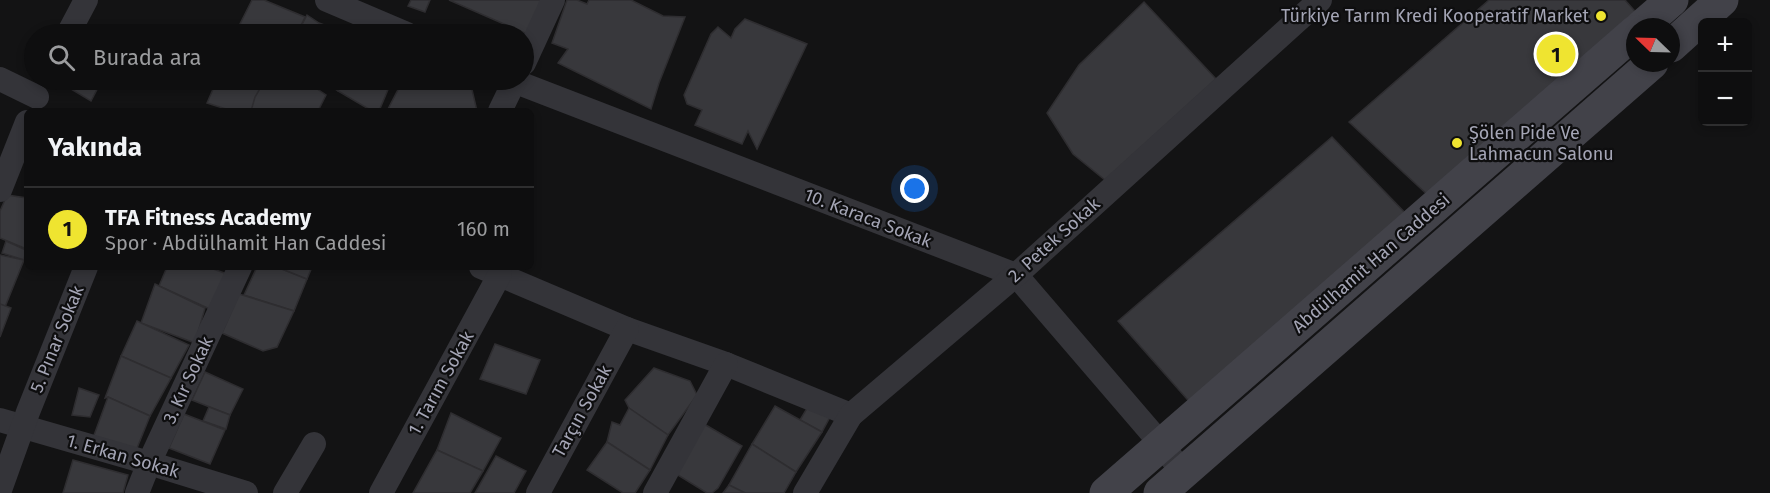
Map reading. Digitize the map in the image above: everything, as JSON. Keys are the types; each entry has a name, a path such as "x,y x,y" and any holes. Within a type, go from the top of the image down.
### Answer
{"main road":[{"path":"1651,18 1672,0"},
{"path":"1680,38 1722,0"},
{"name":"Abdülhamit Han Caddesi","path":"1106,493 1626,40"},
{"name":"Abdülhamit Han Caddesi","path":"1171,483 1642,72"}],"street":[{"path":"73,24 86,0"},
{"path":"327,0 383,24"},
{"path":"534,39 553,0"},
{"name":"2. Petek Sokak","path":"805,493 851,415 1016,275 1320,0"},
{"path":"0,79 24,90"},
{"name":"10. Karaca Sokak","path":"534,83 1016,275 1162,445 1171,483"},
{"path":"501,108 510,90"},
{"path":"0,190 24,130"},
{"name":"5. Pınar Sokak","path":"0,490 17,420 85,270"},
{"name":"3. Kır Sokak","path":"137,493 239,270"},
{"name":"1. Tarım Sokak","path":"381,493 487,270"},
{"path":"489,270 627,329 726,364 851,415"},
{"name":"Tarçın Sokak","path":"538,493 627,329"},
{"path":"655,493 726,364"},
{"name":"1. Erkan Sokak","path":"17,420 149,463 218,489 246,493"},
{"path":"285,493 314,444"}],"building":[{"path":"252,0 264,0 305,17 302,24 240,24"},
{"path":"411,0 430,0 425,12 408,6"},
{"path":"449,0 543,0 532,24 504,24"},
{"path":"567,0 577,0 587,4 589,0 631,0 663,16 685,17 651,109 558,63 568,49 552,43"},
{"path":"1489,0 1625,0 1640,17 1626,18 1626,29 1431,198 1349,122"},
{"path":"1144,2 1216,79 1105,180 1073,154 1047,113 1079,65"},
{"path":"307,15 322,24 302,24"},
{"path":"745,19 807,44 757,149 748,131 742,144 695,125 702,110 687,104 684,95 711,34 718,27 731,38 735,29"},
{"path":"73,90 97,90 91,101"},
{"path":"213,90 261,90 252,108 223,108 207,103"},
{"path":"259,90 319,90 326,95 320,108 252,108"},
{"path":"388,90 380,108 367,108 338,91"},
{"path":"398,90 472,90 476,108 389,108"},
{"path":"1332,137 1411,219 1194,407 1118,321"},
{"path":"7,195 24,198 24,248 0,238 0,211"},
{"path":"6,241 24,249 24,260 2,253"},
{"path":"0,255 24,260 5,307 0,305"},
{"path":"166,270 216,270 227,274 212,310 159,286"},
{"path":"256,270 284,270 307,279 294,311 244,295"},
{"path":"284,270 311,270 307,279"},
{"path":"155,284 205,308 195,343 141,323"},
{"path":"239,294 294,311 277,347 263,351 222,333"},
{"path":"0,304 11,308 0,337"},
{"path":"137,321 189,345 171,378 121,356"},
{"path":"495,344 540,360 526,394 480,379"},
{"path":"121,356 171,378 150,416 108,397 105,398"},
{"path":"654,368 690,381 697,395 668,435 629,408 625,400"},
{"path":"205,372 243,389 230,415 192,400"},
{"path":"79,388 99,395 90,417 72,415"},
{"path":"108,397 150,416 135,453 93,438"},
{"path":"809,405 830,417 822,432 800,420"},
{"path":"775,406 822,432 796,472 752,444"},
{"path":"209,407 230,415 226,429 203,421"},
{"path":"629,408 668,435 650,470 607,442 612,422 620,425"},
{"path":"451,413 501,438 483,471 437,450"},
{"path":"184,414 225,430 210,464 169,448"},
{"path":"704,424 742,446 718,488 712,493 707,493 673,472"},
{"path":"607,442 650,470 635,493 623,493 587,470"},
{"path":"752,444 796,472 784,493 745,493 729,485"},
{"path":"437,450 483,471 470,493 413,493"},
{"path":"496,456 526,471 514,493 475,493"},
{"path":"73,460 128,475 123,493 63,493"},
{"path":"729,485 745,493 723,493"}],"place":[{"name":"Türkiye Tarım Kredi Kooperatif Market","path":"1601,16"},
{"name":"TFA Fitness Academy","path":"1556,54"},
{"name":"Şölen Pide Ve Lahmacun Salonu","path":"1457,143"}]}
